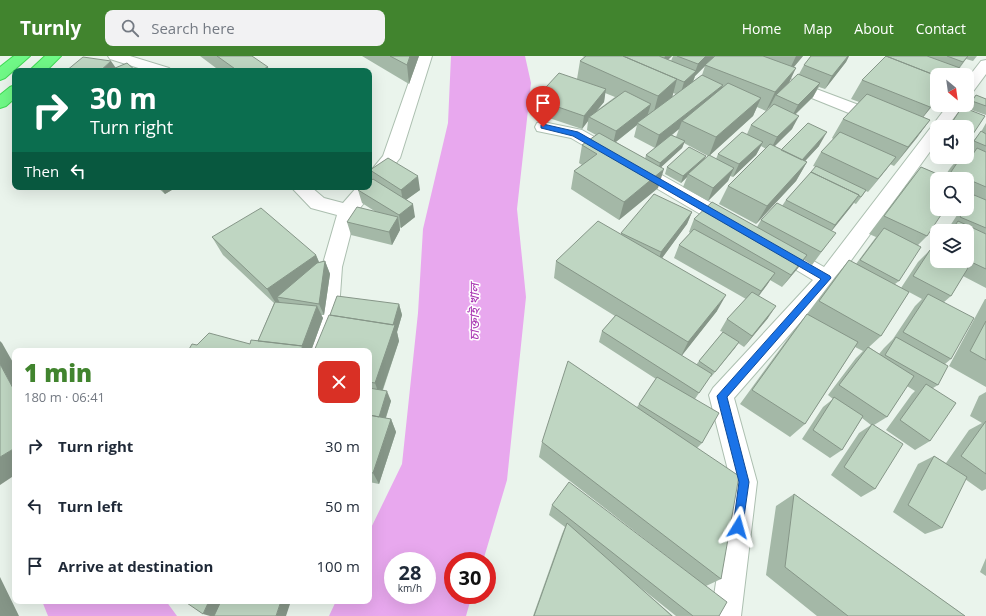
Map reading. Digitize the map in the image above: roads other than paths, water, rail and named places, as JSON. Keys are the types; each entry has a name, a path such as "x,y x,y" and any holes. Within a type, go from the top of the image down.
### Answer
{"highway":[{"path":"0,76 23,56"},
{"path":"40,68 54,56"},
{"path":"0,103 12,93"}],"street":[{"path":"115,56 154,68"},
{"path":"372,181 391,158 425,56"},
{"path":"974,79 986,64"},
{"path":"775,78 894,124"},
{"path":"942,120 950,112"},
{"path":"543,127 576,134 827,278"},
{"path":"726,616 744,482 721,396 827,278 930,133"},
{"path":"303,190 318,203 347,211"},
{"path":"320,348 327,323 332,267 347,211 364,190"}],"water":[{"name":"চাক্তাই খাল","path":"451,56 525,56 531,83 517,209 526,297 507,480 486,552 444,552 444,604 469,604 466,616 329,616 335,604 372,604 372,526 402,464 418,313 423,229 448,123"},
{"path":"43,604 168,604 177,616 48,616"}]}
